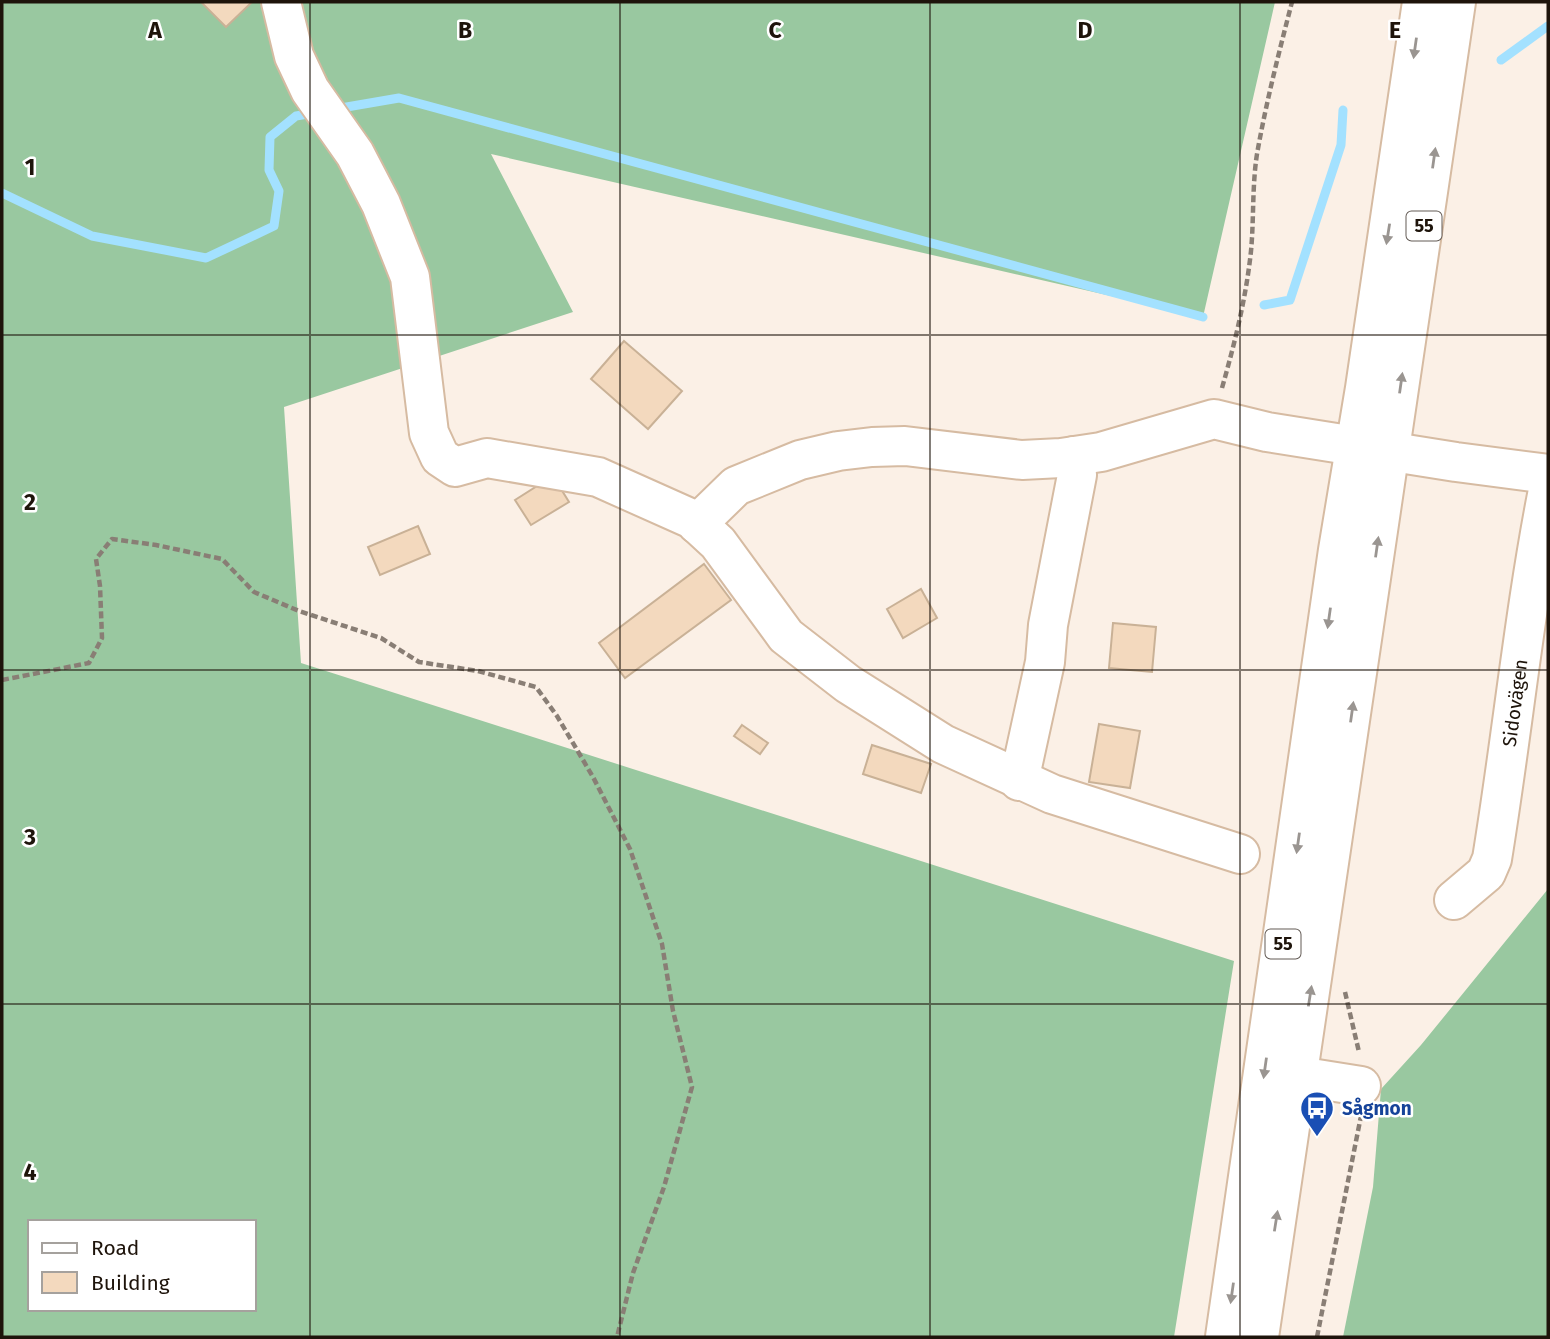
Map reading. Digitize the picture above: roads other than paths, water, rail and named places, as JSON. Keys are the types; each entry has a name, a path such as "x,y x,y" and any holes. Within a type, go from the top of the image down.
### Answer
{"main road":[{"path":"281,2 294,56 310,90 355,154 381,204 410,277 429,433 440,457 455,467 487,458 598,477 695,522 718,543 786,636 848,684 943,744 1052,794 1240,854"},
{"name":"55","path":"1259,1337 1298,1076 1374,448 1422,2"},
{"name":"55","path":"1225,1337 1338,550 1374,448 1456,2"},
{"path":"695,522 736,486 800,460 838,451 905,446 1022,460 1074,456 1101,452 1214,419 1267,432 1548,474"},
{"path":"1018,780 1045,662 1053,592 1077,475 1074,456"},
{"name":"Sidovägen","path":"1454,900 1486,873 1492,859 1537,548 1548,490"},
{"path":"1298,1076 1362,1086"}],"waterway":[{"path":"1501,60 1548,26"},
{"path":"335,109 399,98 1203,317"},
{"path":"1264,305 1290,300 1341,145 1343,110"},
{"path":"2,193 92,236 206,258 274,226 279,191 269,170 270,137 296,116 314,113"}],"place":[{"name":"Sågmon","path":"1317,1138"}]}
